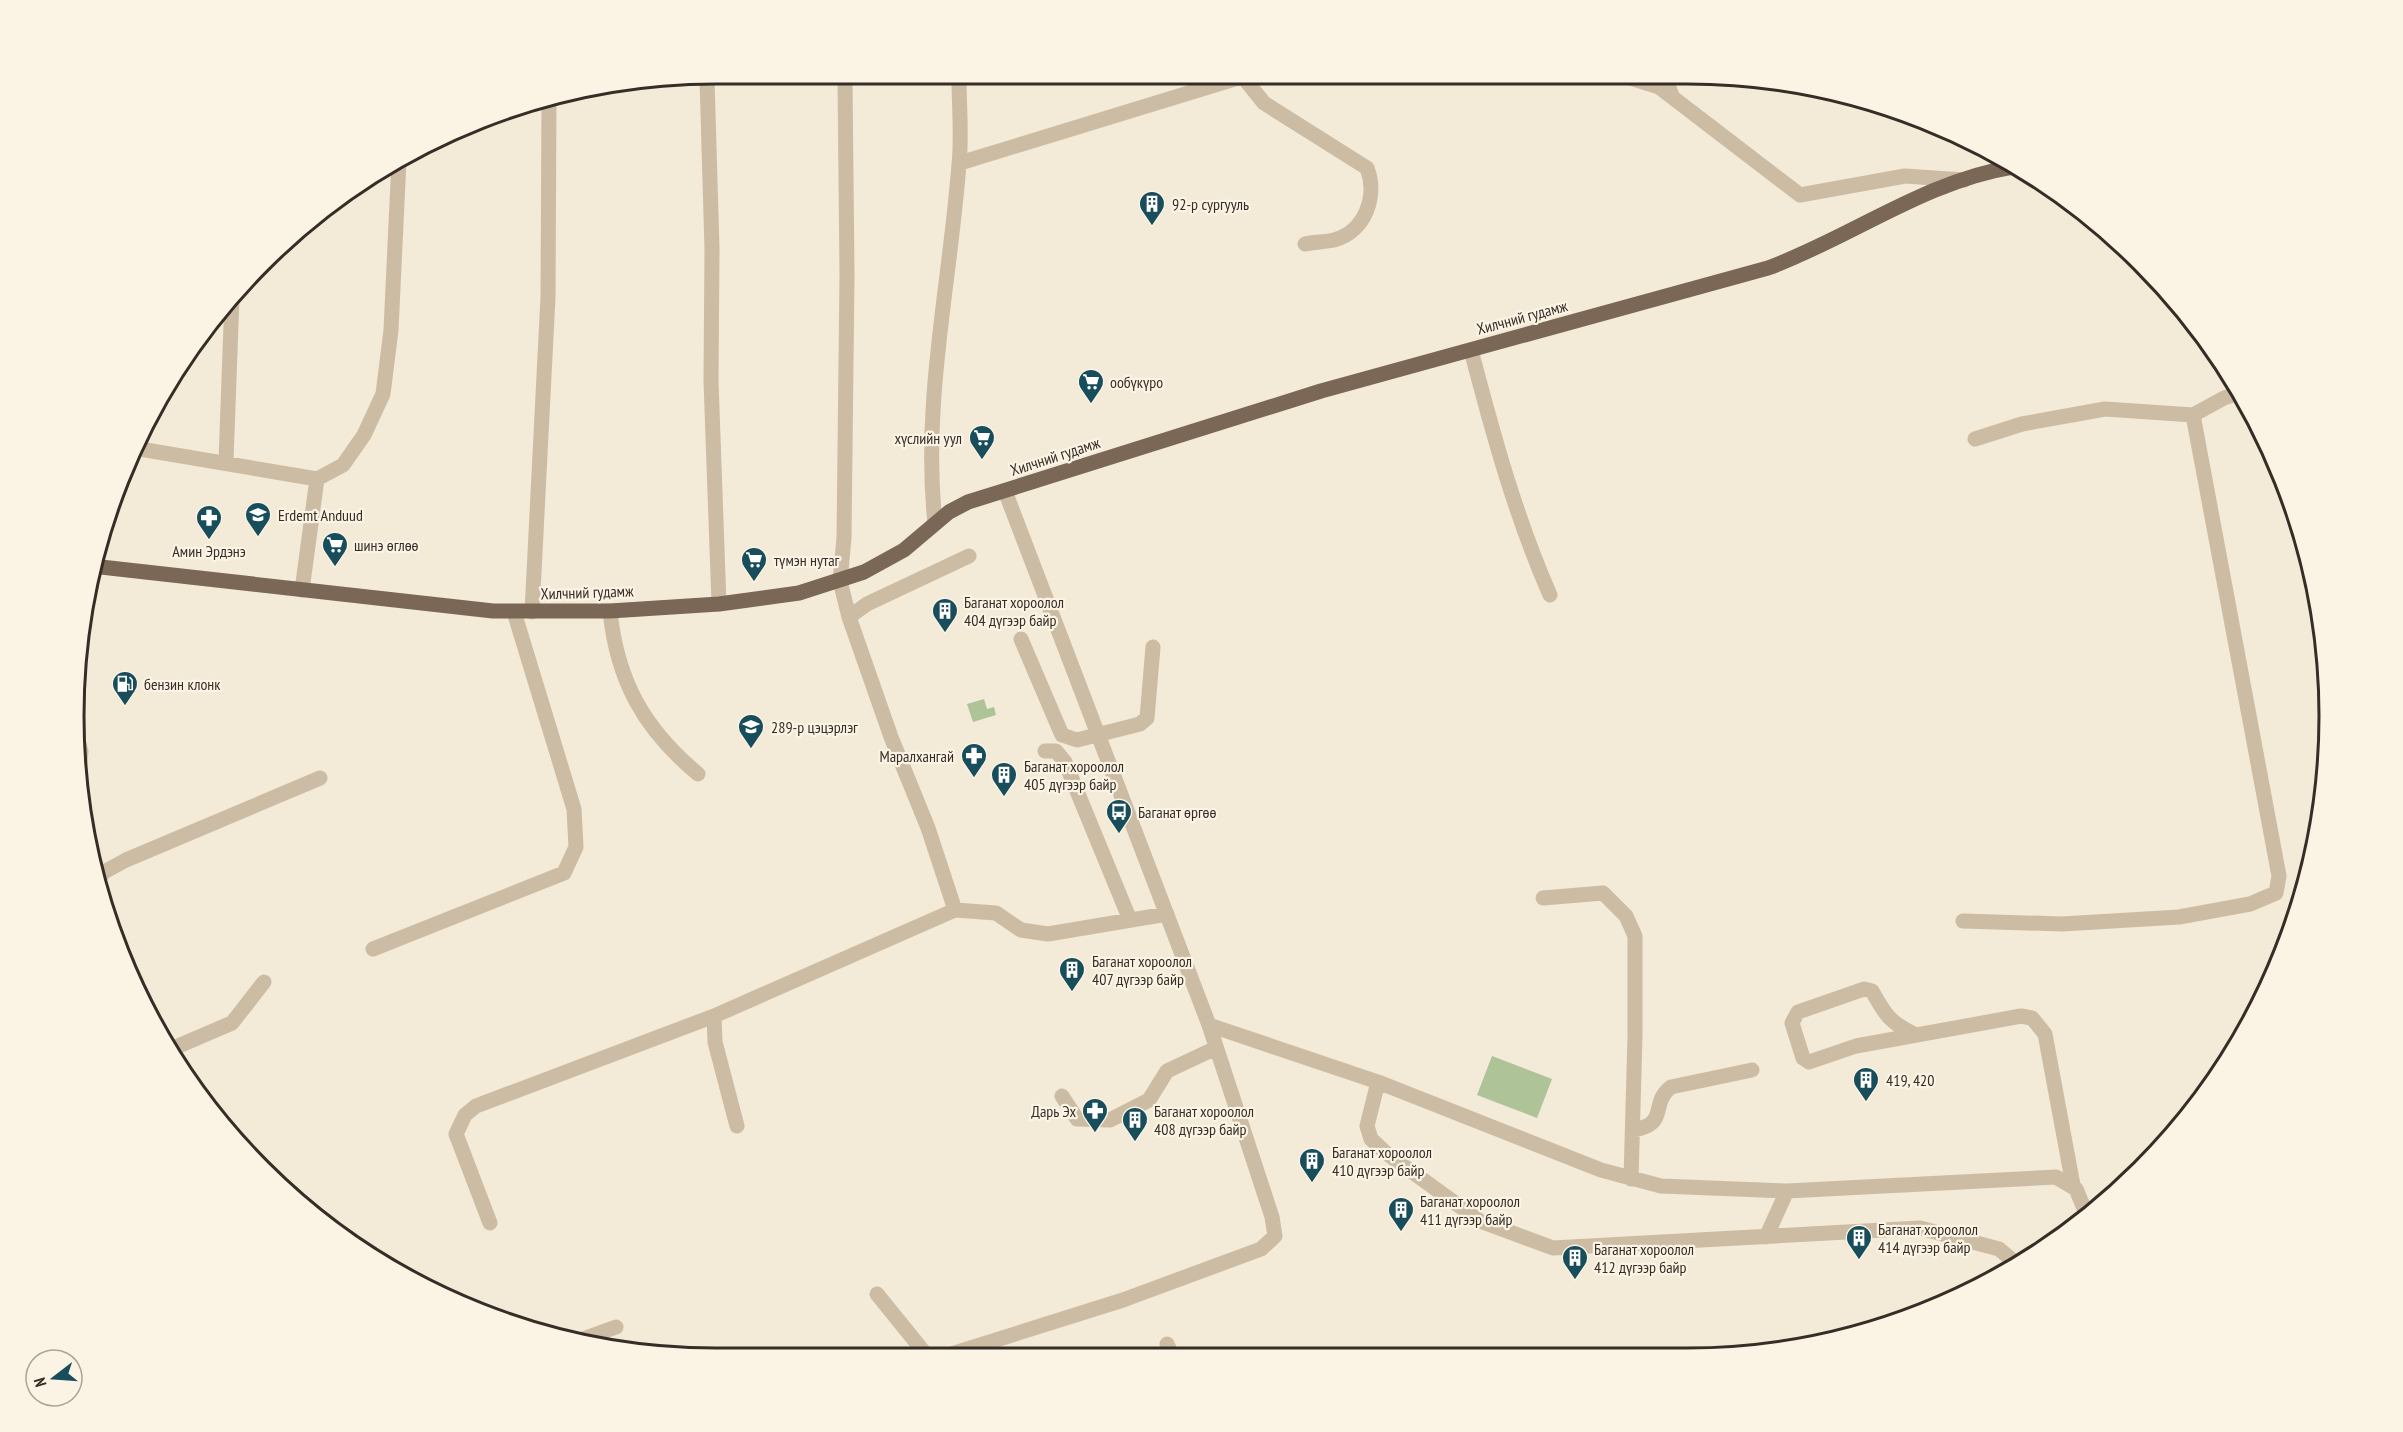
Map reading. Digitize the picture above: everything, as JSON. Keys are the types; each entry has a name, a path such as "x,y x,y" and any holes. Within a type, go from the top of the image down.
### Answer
{"main road":[{"name":"Хилчний гудамж","path":"102,567 423,605 514,612 610,611 719,604 799,593 840,581 904,550 957,507 1299,398 1768,268 1804,255 1858,225 1964,180 2003,169"}],"street":[{"path":"707,84 712,249 711,381 719,604"},
{"path":"844,84 847,276 844,538 840,581 849,616 891,737 928,828 955,910"},
{"path":"935,523 930,464 932,413 960,163 959,84"},
{"path":"960,163 1219,84"},
{"path":"1248,84 1264,103 1367,168 1371,179 1373,188 1370,201 1359,226 1335,240 1305,244"},
{"path":"1650,84 1659,87 1800,195 1905,176 1964,180"},
{"path":"1668,84 1673,98"},
{"path":"532,612 548,297 549,107"},
{"path":"143,449 317,479 343,465 364,435 382,394 391,330 399,170"},
{"path":"226,462 232,311"},
{"path":"1471,350 1508,486 1527,542 1550,595"},
{"path":"1975,439 2022,424 2106,408 2193,415 2231,396"},
{"path":"1963,921 2062,924 2179,917 2250,904 2276,892 2279,876 2193,415"},
{"path":"302,590 317,479"},
{"path":"971,1348 1123,1300 1261,1249 1275,1236 1272,1217 1209,1025 1005,491"},
{"path":"849,616 867,604 969,556"},
{"path":"610,611 617,654 632,696 655,733 698,774"},
{"path":"373,949 564,873 576,847 574,809 514,612"},
{"path":"1021,639 1062,735 1077,740 1140,724 1147,718 1153,647"},
{"path":"1045,751 1056,751 1065,762 1130,920"},
{"path":"104,872 126,860 320,777"},
{"path":"1543,898 1603,893 1626,916 1635,936 1631,1179"},
{"path":"490,1223 456,1134 465,1115 476,1106 714,1016 955,910 996,913 1022,930 1048,934 1167,914"},
{"path":"178,1046 232,1023 264,982"},
{"path":"1914,1034 1895,1025 1886,1016 1872,991 1864,989 1798,1012 1792,1023 1803,1058 1809,1062 1857,1046 1914,1034 2021,1016 2038,1021 2047,1043 2073,1185 2079,1193 2084,1207"},
{"path":"714,1016 715,1042 737,1126"},
{"path":"1209,1025 1378,1082 1538,1146 1631,1179 1675,1188 1787,1191 2052,1176 2073,1185"},
{"path":"1062,1096 1077,1119 1110,1120 1149,1100 1167,1071 1216,1048"},
{"path":"1633,1130 1647,1128 1654,1122 1665,1092 1671,1087 1752,1070"},
{"path":"1378,1082 1367,1126 1371,1139 1386,1153 1480,1221 1553,1248 1920,1228 1999,1249 2010,1258"},
{"path":"1766,1237 1787,1191"},
{"path":"877,1294 921,1348"},
{"path":"592,1336 616,1327"}],"green space":[{"path":"984,699 987,709 994,707 996,715 973,722 967,704"},
{"path":"1492,1056 1552,1079 1537,1118 1477,1095"}],"place":[{"name":"92-р сургууль","path":"1152,227"},
{"name":"ообүкүро","path":"1091,405"},
{"name":"хүслийн уул","path":"982,461"},
{"name":"Erdemt Anduud","path":"258,538"},
{"name":"Амин Эрдэнэ","path":"209,541"},
{"name":"шинэ өглөө","path":"335,568"},
{"name":"түмэн нутаг","path":"754,583"},
{"name":"Баганат хороолол 404 дүгээр байр","path":"945,634"},
{"name":"бензин клонк","path":"125,707"},
{"name":"289-р цэцэрлэг","path":"751,750"},
{"name":"Маралхангай","path":"974,779"},
{"name":"Баганат хороолол 405 дүгээр байр","path":"1004,798"},
{"name":"Баганат өргөө","path":"1119,835"},
{"name":"Баганат хороолол 407 дүгээр байр","path":"1072,993"},
{"name":"419, 420","path":"1866,1103"},
{"name":"Дарь Эх","path":"1095,1134"},
{"name":"Баганат хороолол 408 дүгээр байр","path":"1135,1143"},
{"name":"Баганат хороолол 410 дүгээр байр","path":"1312,1184"},
{"name":"Баганат хороолол 411 дүгээр байр","path":"1401,1233"},
{"name":"Баганат хороолол 414 дүгээр байр","path":"1859,1261"},
{"name":"Баганат хороолол 412 дүгээр байр","path":"1575,1281"}]}
